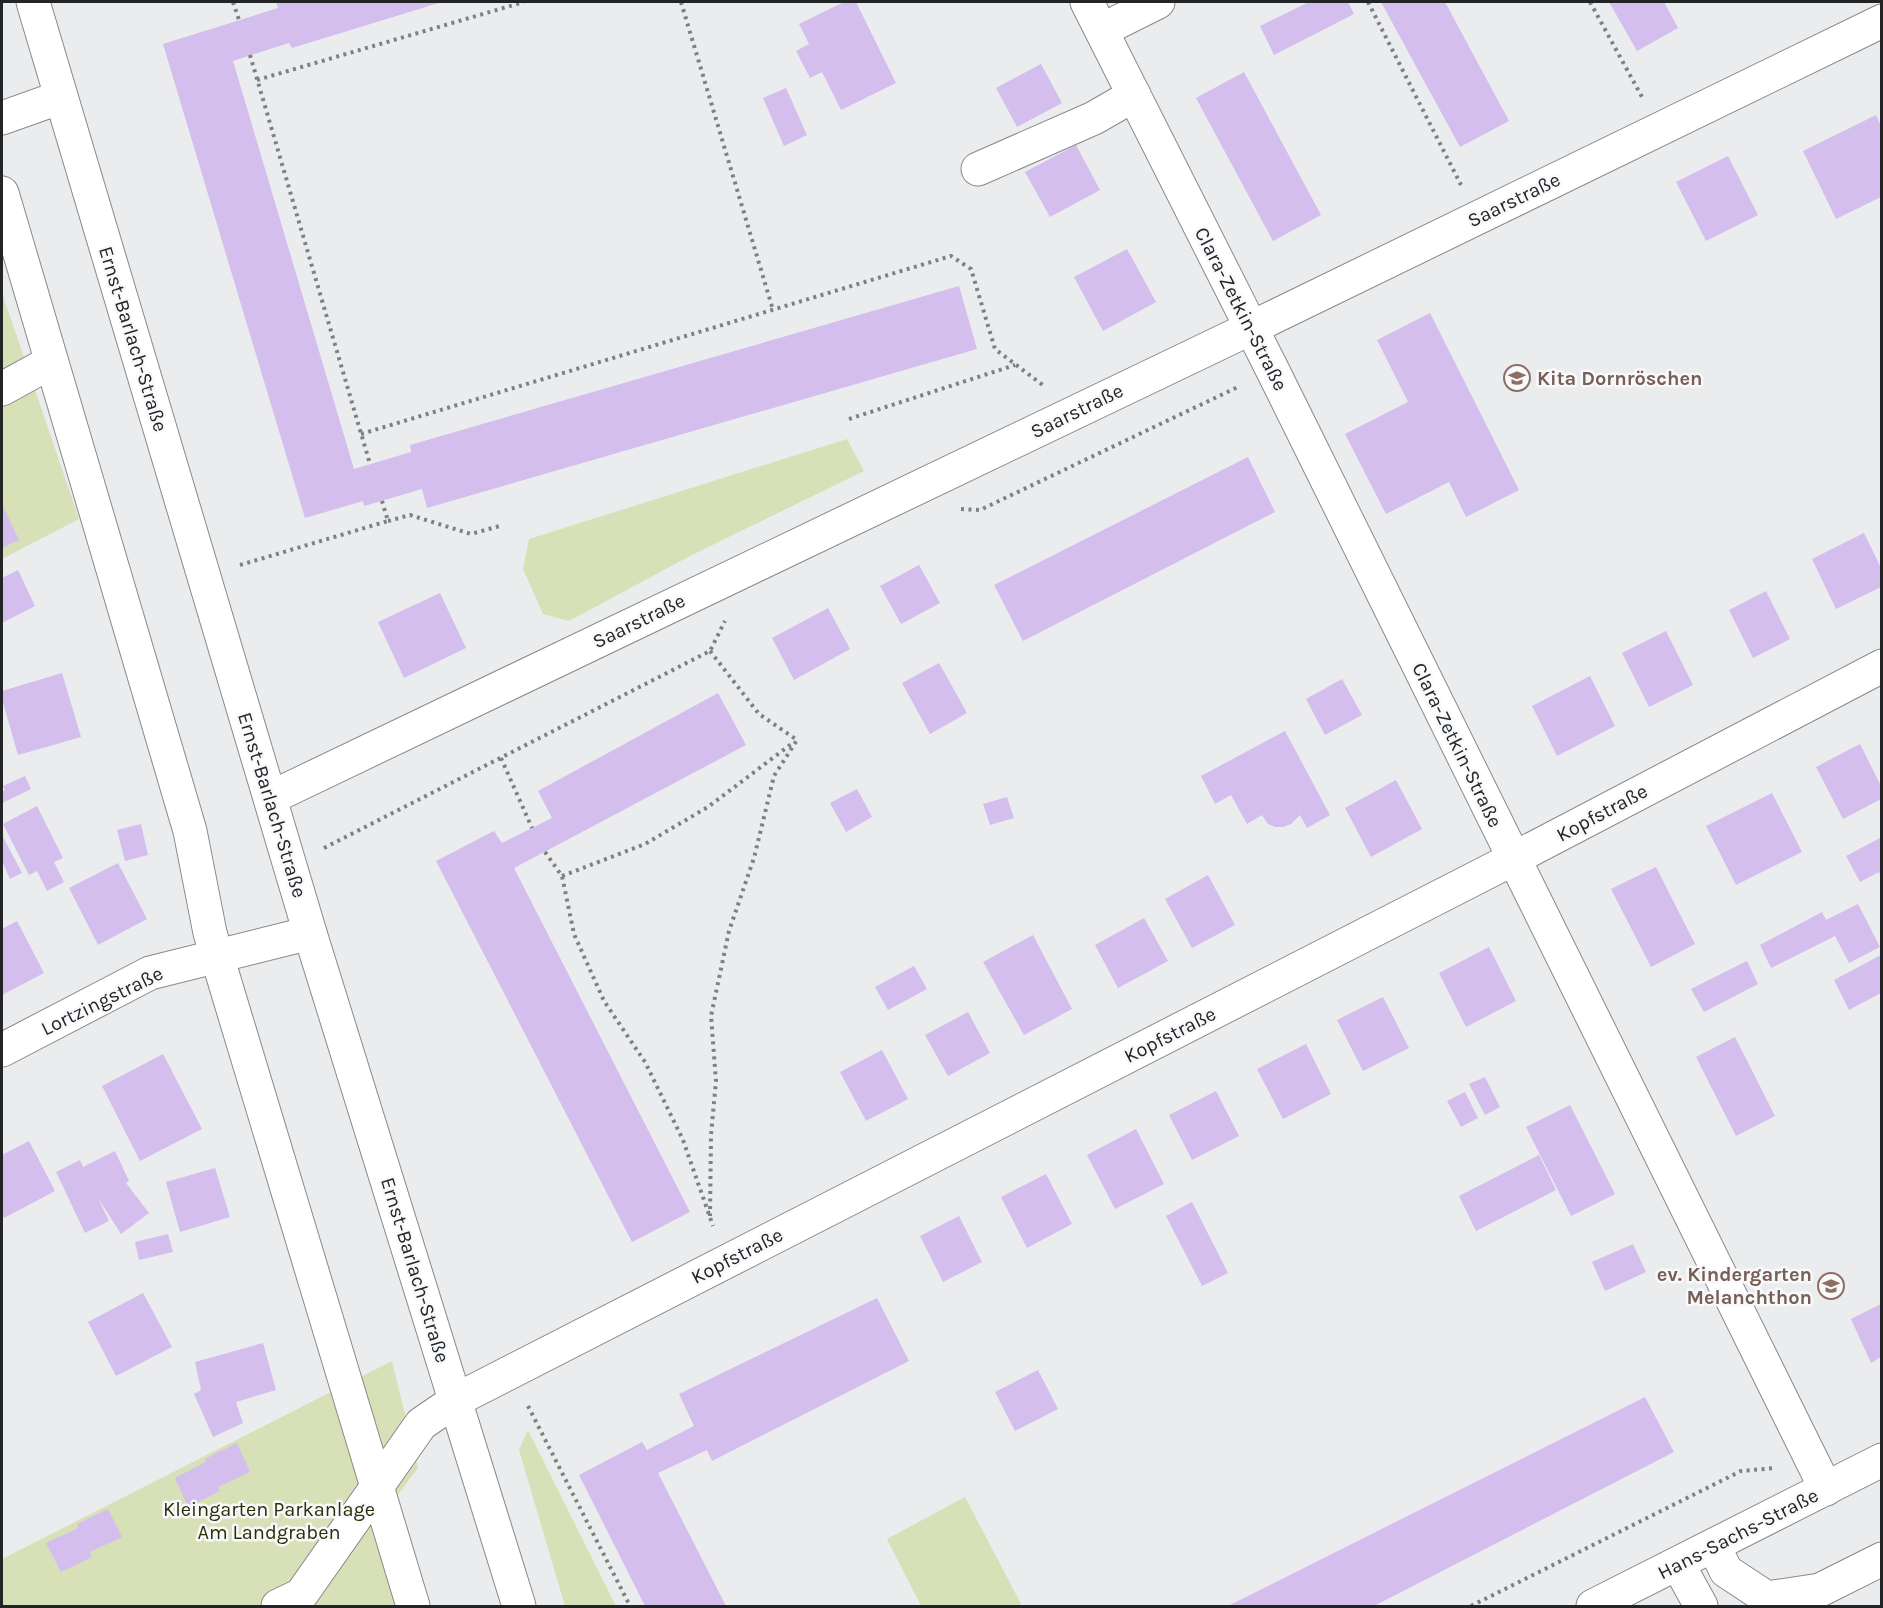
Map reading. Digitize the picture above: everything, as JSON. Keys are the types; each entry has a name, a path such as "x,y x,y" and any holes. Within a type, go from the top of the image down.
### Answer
{"street":[{"name":"Ernst-Barlach-Straße","path":"33,2 310,933 519,1606"},
{"path":"1094,16 1158,2"},
{"name":"Clara-Zetkin-Straße","path":"1094,16 1826,1489"},
{"name":"Saarstraße","path":"270,798 1251,328 1881,21"},
{"path":"978,169 1094,118 1134,95"},
{"path":"2,118 61,97"},
{"path":"2,193 41,368 190,831 210,933 413,1606"},
{"path":"2,389 41,368"},
{"name":"Kopfstraße","path":"290,1603 421,1424 456,1400 1513,859 1881,666"},
{"name":"Lortzingstraße","path":"2,1050 150,973 310,933"},
{"name":"Hans-Sachs-Straße","path":"1593,1606 1881,1460"},
{"path":"1714,1546 1726,1571 1767,1598 1820,1590 1881,1559"},
{"path":"1678,1564 1701,1606"}],"path":[{"path":"234,2 239,20"},
{"path":"257,80 524,2"},
{"path":"681,2 773,310"},
{"path":"1368,2 1477,218"},
{"path":"1590,2 1659,129"},
{"path":"250,55 370,464"},
{"path":"361,434 951,256 971,269 995,349 1078,411"},
{"path":"849,419 1016,365"},
{"path":"956,508 980,510 1272,371"},
{"path":"382,501 388,521"},
{"path":"238,565 410,515 471,534 503,525"},
{"path":"323,849 710,651 728,615"},
{"path":"710,651 759,714 797,740"},
{"path":"562,876 645,844 708,807 797,740"},
{"path":"710,1216 711,1135 716,1081 711,1016 729,931 754,858 774,776 797,740"},
{"path":"501,758 532,828"},
{"path":"545,852 562,876 574,934 604,1000 650,1072 683,1140 714,1226"},
{"path":"528,1406 630,1606"},
{"path":"1471,1606 1741,1471 1782,1468 1809,1455"}],"green space":[{"path":"2,293 79,519 2,559"},
{"path":"847,439 864,471 690,556 569,621 543,614 523,569 529,539"},
{"name":"Kleingarten Parkanlage Am Landgraben","path":"392,1361 418,1468 375,1525 399,1606 2,1606 2,1559"},
{"path":"528,1430 616,1606 565,1606 519,1450"},
{"path":"965,1497 1021,1604 1017,1606 921,1606 887,1539"}],"building":[{"path":"276,2 442,2 292,48 289,43 233,61 354,469 411,452 410,445 959,286 977,349 427,508 422,489 364,506 363,501 305,518 163,44 278,8"},
{"path":"844,2 856,2 896,83 841,110 822,72 810,78 796,51 809,44 799,24"},
{"path":"1309,2 1348,2 1354,14 1274,55 1260,26"},
{"path":"1381,2 1445,2 1509,121 1460,147"},
{"path":"1609,2 1664,2 1678,28 1637,51"},
{"path":"1041,64 1062,103 1017,127 996,88"},
{"path":"1244,72 1321,215 1273,241 1196,98"},
{"path":"786,88 807,135 784,146 763,98"},
{"path":"1876,115 1881,126 1881,197 1836,219 1803,151"},
{"path":"1076,145 1100,190 1050,217 1025,172"},
{"path":"1728,156 1758,215 1706,241 1676,182"},
{"path":"1127,249 1156,302 1103,331 1074,277"},
{"path":"1430,313 1519,490 1466,517 1449,482 1386,514 1345,434 1408,402 1377,340"},
{"path":"1248,457 1275,512 1023,641 994,585"},
{"path":"4,508 19,540 2,548 2,509"},
{"path":"1864,533 1881,568 1881,587 1836,609 1812,559"},
{"path":"919,565 940,603 901,624 880,586"},
{"path":"18,570 35,606 2,623 2,578"},
{"path":"1766,591 1790,639 1753,658 1729,610"},
{"path":"440,593 466,648 404,678 378,622"},
{"path":"828,608 850,649 794,680 772,638"},
{"path":"1666,631 1693,685 1649,707 1622,653"},
{"path":"939,663 967,713 930,734 902,683"},
{"path":"62,673 81,737 18,755 2,699 2,691"},
{"path":"1590,676 1615,726 1557,756 1532,706"},
{"path":"1342,679 1362,715 1325,735 1306,699"},
{"path":"718,693 746,745 514,868 690,1212 632,1242 436,861 494,831 502,843 552,818 538,791"},
{"path":"1285,731 1330,815 1307,828 1300,815 1291,824 1275,827 1268,824 1262,815 1247,824 1231,795 1215,804 1201,776"},
{"path":"1860,744 1881,786 1881,799 1843,819 1816,767"},
{"path":"25,776 31,789 2,803 2,792 5,790 3,786"},
{"path":"1396,780 1422,829 1371,857 1345,808"},
{"path":"857,789 872,817 846,832 830,803"},
{"path":"1772,793 1802,852 1736,885 1706,826"},
{"path":"1007,797 1014,818 990,825 983,804"},
{"path":"37,806 63,858 54,862 64,882 47,891 37,871 29,875 3,824"},
{"path":"141,824 148,855 125,861 117,830"},
{"path":"2,835 22,873 10,879 2,861"},
{"path":"1880,838 1881,878 1879,872 1860,882 1846,856"},
{"path":"118,863 147,919 98,945 69,888"},
{"path":"1656,867 1695,944 1651,967 1611,889"},
{"path":"1208,875 1235,925 1192,948 1165,899"},
{"path":"1858,904 1880,947 1849,963 1835,936 1771,968 1760,945 1822,912 1826,920"},
{"path":"1144,918 1168,961 1118,988 1095,945"},
{"path":"17,921 44,973 2,995 2,929"},
{"path":"1033,935 1072,1009 1024,1035 983,962"},
{"path":"1489,947 1516,1001 1466,1027 1439,973"},
{"path":"1881,955 1881,993 1849,1010 1834,980"},
{"path":"1747,961 1758,984 1704,1012 1691,989"},
{"path":"914,966 927,989 888,1010 875,987"},
{"path":"1383,997 1409,1048 1363,1071 1337,1020"},
{"path":"968,1012 990,1053 948,1076 925,1035"},
{"path":"1735,1037 1775,1116 1736,1136 1696,1057"},
{"path":"1306,1044 1331,1094 1283,1119 1257,1069"},
{"path":"882,1050 908,1099 866,1121 840,1072"},
{"path":"163,1054 202,1129 140,1161 102,1086"},
{"path":"1485,1077 1500,1107 1485,1115 1469,1084"},
{"path":"1216,1091 1239,1136 1192,1160 1169,1115"},
{"path":"1465,1092 1478,1118 1461,1127 1447,1101"},
{"path":"1570,1105 1615,1194 1571,1216 1526,1127"},
{"path":"1136,1129 1164,1184 1115,1209 1087,1155"},
{"path":"29,1141 55,1191 4,1218 2,1214 2,1155"},
{"path":"115,1151 129,1181 126,1183 149,1213 121,1234 98,1198 109,1221 85,1233 56,1172 80,1160 83,1167"},
{"path":"1539,1155 1556,1190 1476,1231 1459,1196"},
{"path":"215,1168 230,1217 180,1232 166,1182"},
{"path":"1046,1174 1072,1224 1027,1248 1001,1197"},
{"path":"1192,1202 1228,1273 1202,1286 1166,1216"},
{"path":"959,1216 982,1262 943,1282 920,1236"},
{"path":"168,1234 173,1252 139,1260 135,1242"},
{"path":"1633,1244 1646,1272 1605,1291 1592,1262"},
{"path":"143,1293 172,1347 116,1376 88,1322"},
{"path":"877,1298 909,1361 712,1461 707,1450 658,1473 726,1606 645,1606 579,1475 642,1442 647,1450 694,1426 679,1394"},
{"path":"1881,1304 1881,1357 1871,1363 1851,1319"},
{"path":"263,1343 276,1390 236,1402 243,1423 213,1437 194,1394 201,1390 195,1362"},
{"path":"1038,1370 1058,1409 1015,1431 995,1392"},
{"path":"1645,1397 1674,1452 1374,1606 1228,1606"},
{"path":"237,1443 250,1472 218,1487 220,1491 188,1507 175,1478"},
{"path":"108,1509 122,1537 90,1552 92,1557 61,1572 46,1543 78,1528 77,1524"}],"place":[{"name":"Kita Dornröschen","path":"1517,378"},
{"name":"ev. Kindergarten Melanchthon","path":"1831,1286"}]}
